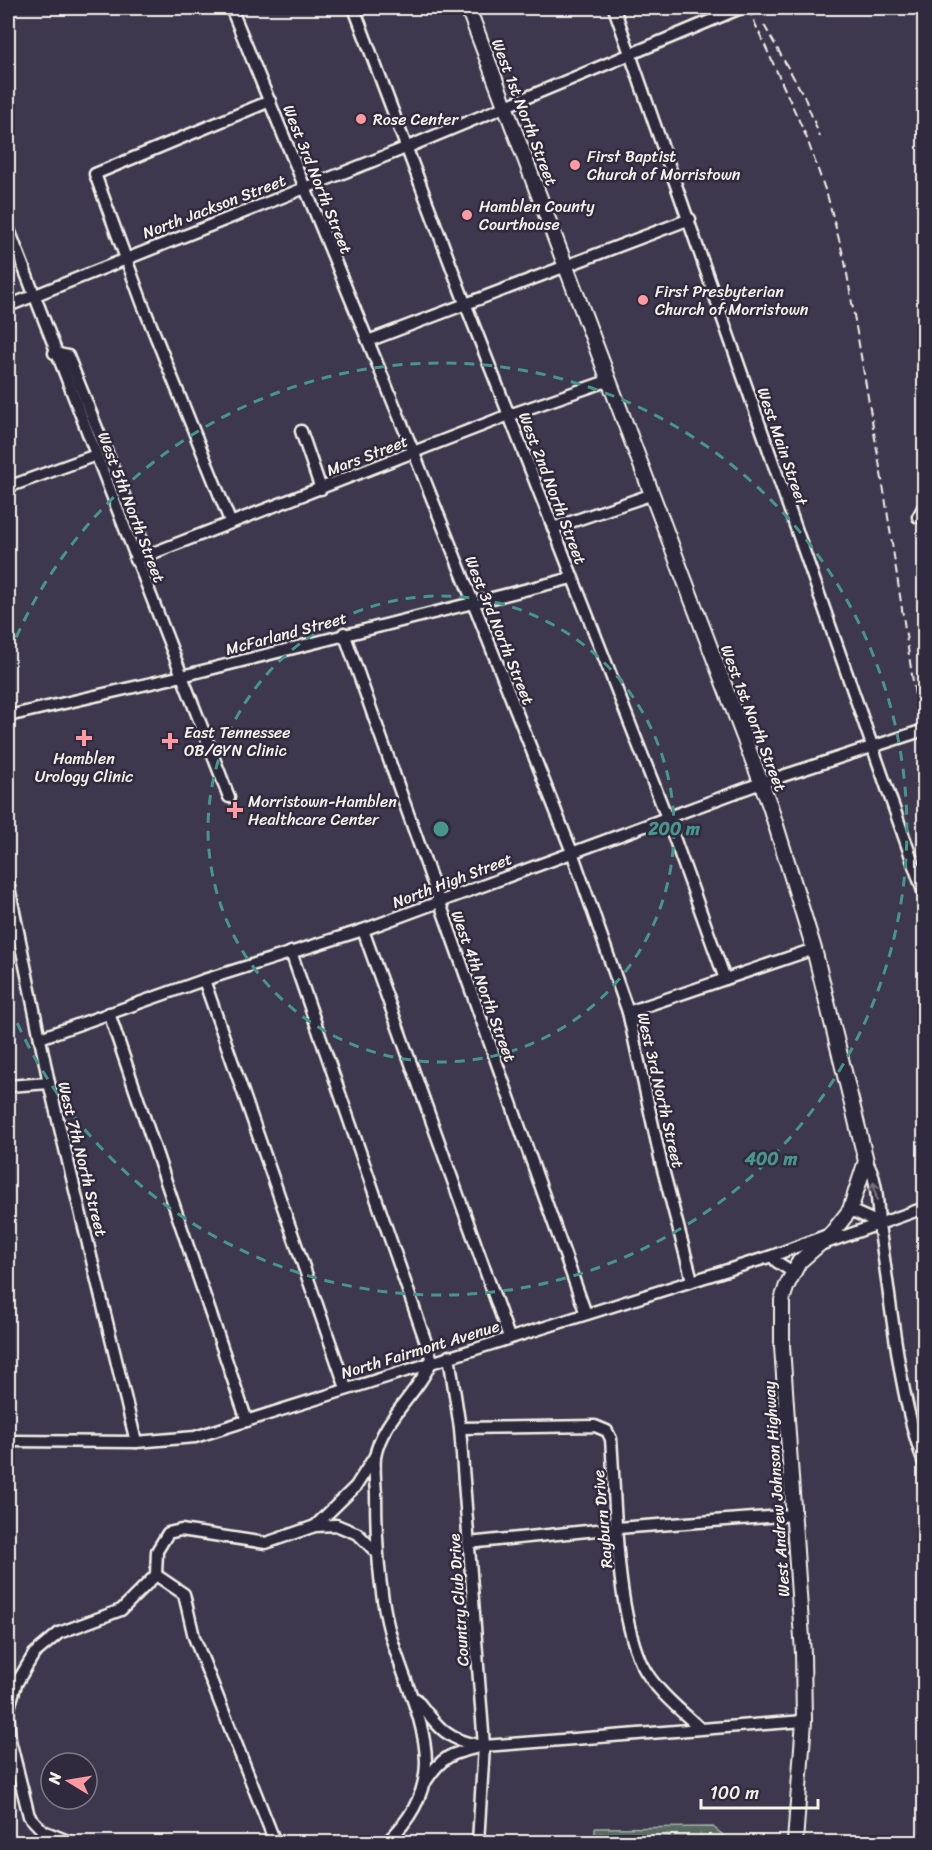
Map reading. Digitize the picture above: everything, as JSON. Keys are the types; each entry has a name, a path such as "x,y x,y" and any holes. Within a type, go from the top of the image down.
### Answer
{"main road":[{"name":"West 1st North Street","path":"468,8 761,783 814,949 866,1161"},
{"name":"West Andrew Johnson Highway","path":"795,1842 804,1721 803,1653 781,1324 782,1300 793,1272 804,1256 832,1233 850,1210 866,1161"}],"street":[{"name":"West 3rd North Street","path":"231,8 414,453 572,852 628,1012 661,1162 692,1280"},
{"name":"West 2nd North Street","path":"354,8 465,303 667,818 725,979"},
{"name":"West Main Street","path":"614,8 632,52 924,894"},
{"name":"North Jackson Street","path":"8,306 125,257 408,147 741,8"},
{"path":"231,521 125,257 95,174 270,101"},
{"path":"368,341 690,219"},
{"name":"West 5th North Street","path":"8,227 54,353 229,797"},
{"path":"54,353 69,356 148,555"},
{"name":"Mars Street","path":"135,560 509,415 610,380"},
{"path":"300,431 321,489"},
{"path":"9,482 96,455"},
{"path":"553,528 652,494"},
{"path":"918,517 924,506"},
{"name":"McFarland Street","path":"8,716 182,676 344,633 572,578"},
{"name":"West 4th North Street","path":"344,633 586,1314"},
{"name":"North High Street","path":"40,1038 204,980 363,930 761,783 924,730"},
{"name":"West 7th North Street","path":"8,882 48,1083 136,1442"},
{"path":"363,930 509,1337"},
{"path":"628,1012 814,949"},
{"path":"291,952 432,1360 426,1376 394,1414 375,1456 356,1486 315,1526"},
{"path":"204,980 346,1388"},
{"path":"109,1013 247,1421"},
{"path":"8,1086 48,1083"},
{"name":"West 1st North Street","path":"866,1161 870,1166 911,1428 924,1463"},
{"path":"815,1247 924,1208"},
{"path":"850,1210 879,1223"},
{"name":"North Fairmont Avenue","path":"8,1441 136,1442 195,1437 432,1360 772,1256 832,1233"},
{"path":"772,1256 793,1272"},
{"name":"Country Club Drive","path":"449,1356 460,1428 484,1746 478,1842"},
{"name":"Rayburn Drive","path":"460,1428 595,1426 607,1431 611,1439 617,1528 627,1618 642,1665 671,1702 700,1728"},
{"path":"375,1456 377,1553 390,1632 414,1697 423,1739 426,1781"},
{"path":"468,1543 617,1528 795,1515"},
{"path":"70,1842 43,1832 29,1816 10,1740 8,1711 16,1684 34,1654 58,1633 122,1610 156,1575 158,1551 168,1533 181,1530 266,1543 315,1526 336,1525 358,1534 377,1553"},
{"path":"156,1575 184,1594 194,1637 275,1842"},
{"path":"414,1697 443,1732 459,1742 484,1746"},
{"path":"387,1842 420,1802 426,1781 437,1763 452,1753 484,1746 804,1721"}],"green space":[{"path":"713,1827 722,1834 727,1842 595,1842 595,1828"}],"railway":[{"path":"748,8 806,136 828,198 845,262 885,497 924,754"},
{"path":"764,25 804,96 820,137"}],"place":[{"name":"Rose Center","path":"361,119"},
{"name":"First Baptist Church of Morristown","path":"575,165"},
{"name":"Hamblen County Courthouse","path":"467,215"},
{"name":"First Presbyterian Church of Morristown","path":"643,300"},
{"name":"Hamblen Urology Clinic","path":"84,738"},
{"name":"East Tennessee OB/GYN Clinic","path":"170,741"},
{"name":"Morristown-Hamblen Healthcare Center","path":"235,810"}]}
